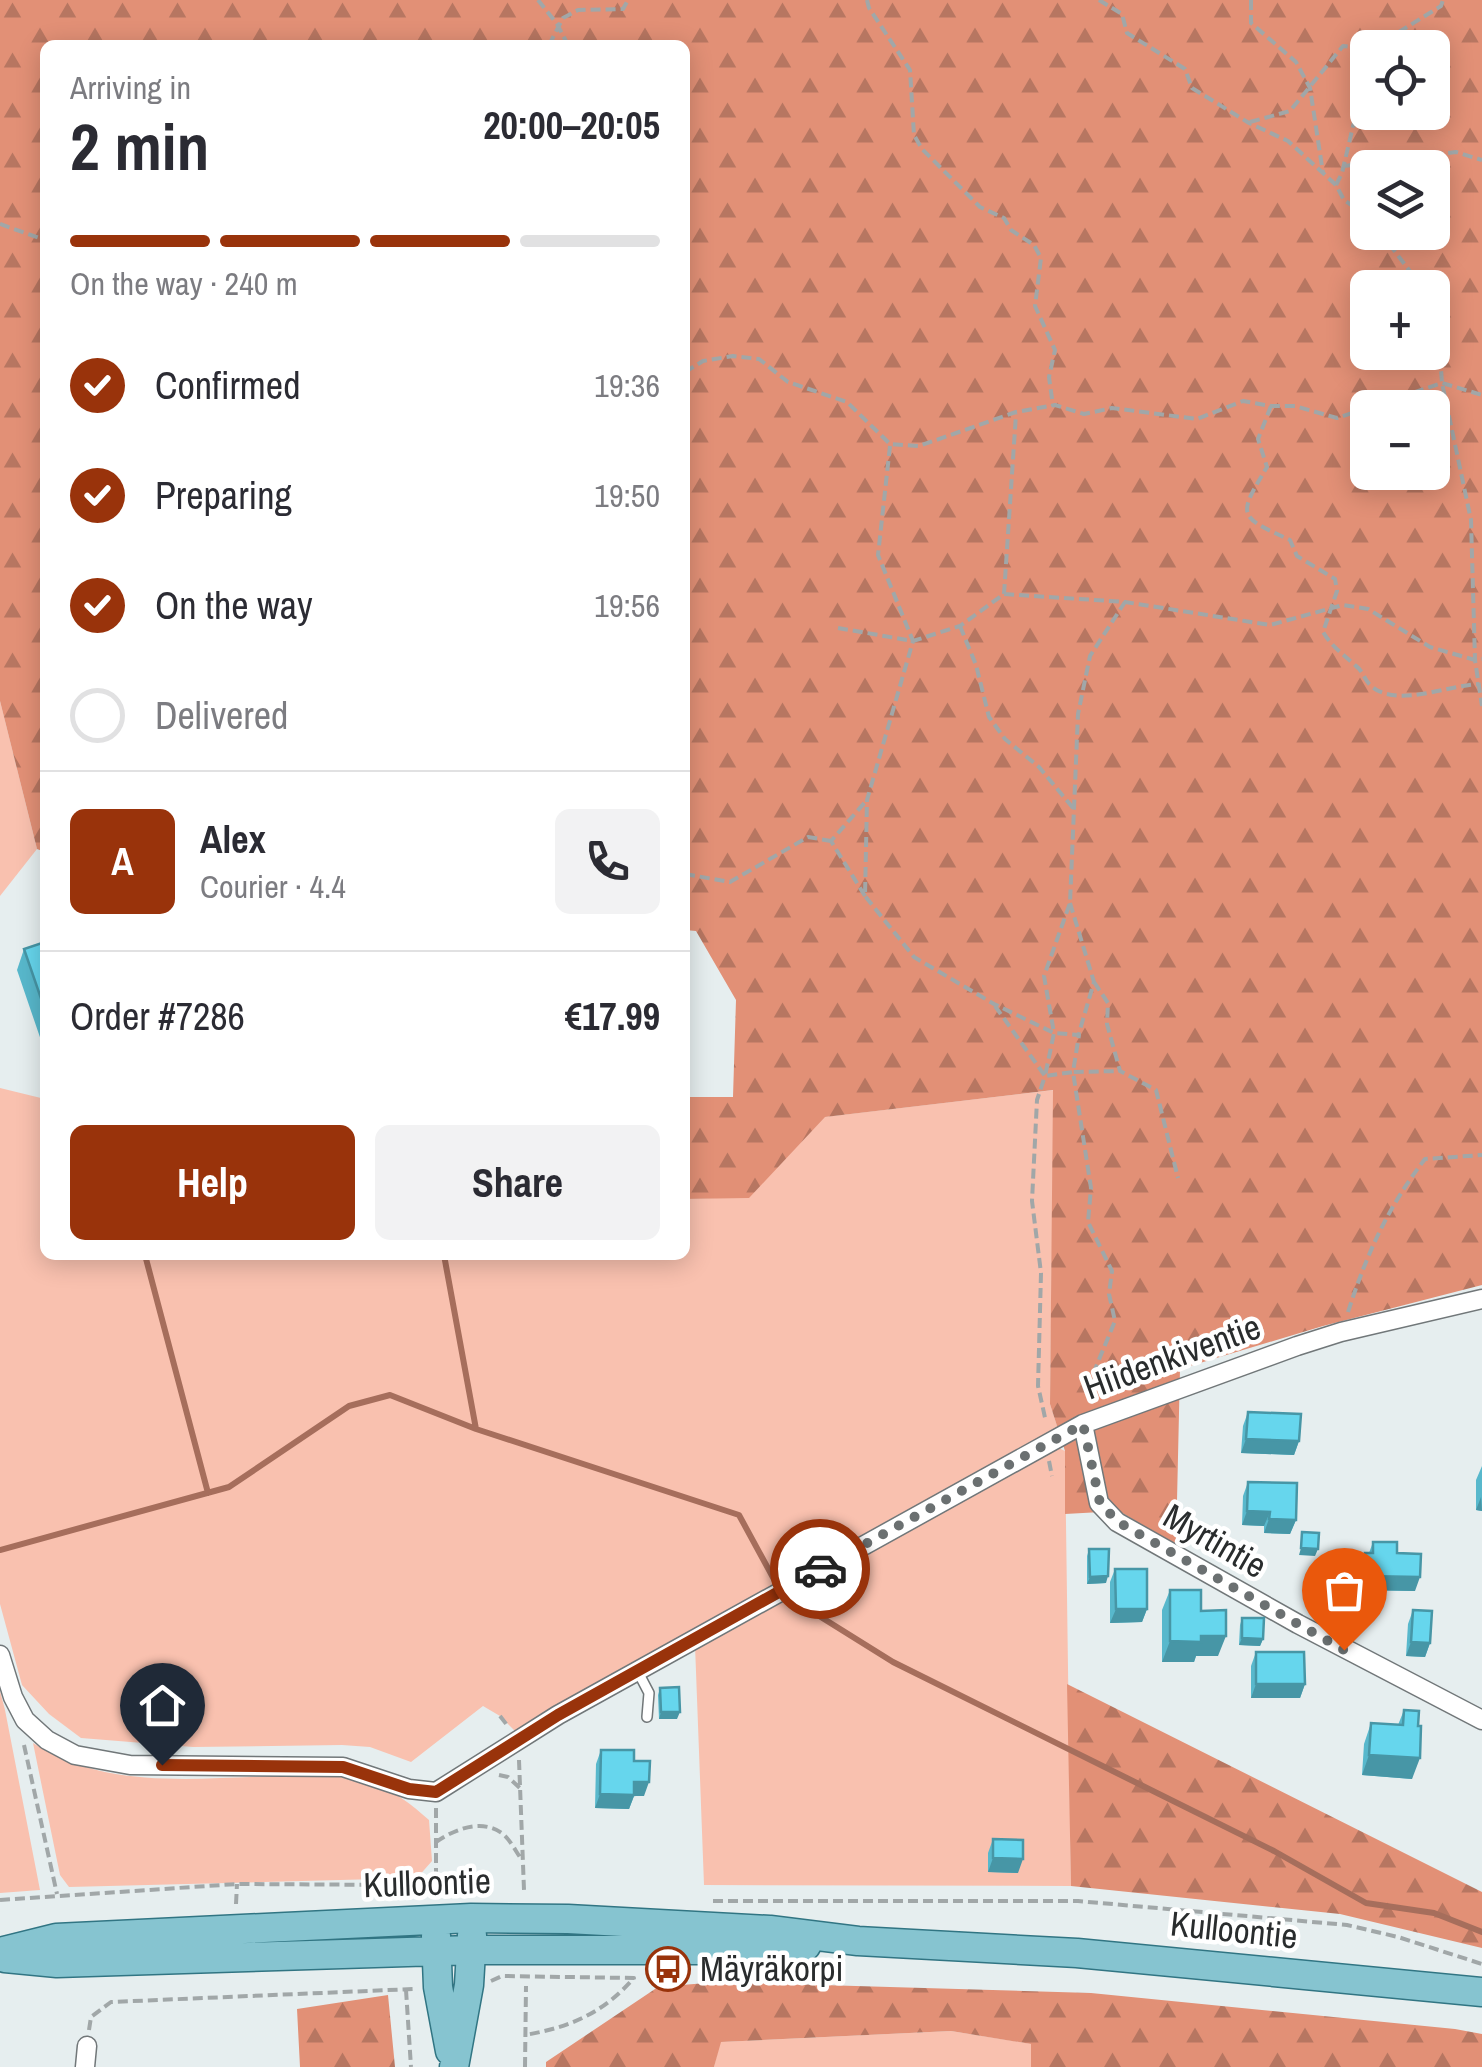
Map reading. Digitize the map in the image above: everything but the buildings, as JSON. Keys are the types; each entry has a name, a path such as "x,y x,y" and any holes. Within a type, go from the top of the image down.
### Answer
{"main road":[{"path":"453,2067 469,1985 471,1918"},
{"name":"Kulloontie","path":"0,1955 56,1938 435,1919 568,1919 770,1930 858,1942 1077,1952 1482,1992"},
{"path":"435,1919 438,1987 453,2067"},
{"name":"Kulloontie","path":"0,1955 57,1963 472,1950 769,1950 858,1942"}],"street":[{"name":"Hiidenkiventie","path":"436,1792 518,1740 1090,1421 1206,1376 1341,1332 1482,1299"},
{"name":"Myrtintie","path":"1090,1421 1100,1503 1118,1522 1308,1630 1482,1720"},
{"path":"0,1656 25,1720 47,1740 75,1755 130,1765 343,1767 409,1789 436,1792"},
{"path":"85,2067 87,2046"}],"lane":[{"path":"638,1672 649,1693 646,1717"}],"path":[{"path":"538,0 566,40"},
{"path":"553,40 563,18 578,10 612,12 623,9 628,0"},
{"path":"867,0 868,8 910,70 914,135 922,149 980,208 1004,218 1011,230 1034,245 1041,258 1035,306 1055,350 1049,378 1053,406"},
{"path":"1099,0 1122,14 1126,33 1185,69 1192,88 1288,142 1350,204"},
{"path":"1252,0 1251,23 1296,62 1310,88 1324,174"},
{"path":"1400,30 1440,6 1443,0"},
{"path":"1249,122 1290,111 1343,46 1350,47"},
{"path":"1336,186 1352,130"},
{"path":"1344,166 1456,152 1482,160"},
{"path":"0,224 40,238"},
{"path":"1394,250 1410,270"},
{"path":"690,369 703,362 734,356 759,359 788,382 847,402 890,444 919,446 1016,412 1053,406 1084,414 1112,408 1197,419 1243,401 1295,406 1337,418 1442,383 1482,395"},
{"path":"1441,370 1471,520 1475,660 1482,706"},
{"path":"1271,406 1258,439 1266,467 1248,499 1246,511 1251,522 1290,540 1297,556 1335,579 1337,591 1323,632 1332,647 1361,669 1369,684 1381,692 1403,696 1479,684"},
{"path":"1004,594 1016,412"},
{"path":"865,896 868,800 914,642 878,555 890,444"},
{"path":"838,628 914,642 960,626 1004,594 1125,602 1270,625 1343,605 1368,609 1430,647 1475,660 1482,658"},
{"path":"1047,1418 1038,1386 1041,1272 1032,1201 1037,1100 1054,1033 1044,976 1070,904 1078,714 1090,656 1125,602"},
{"path":"960,626 976,665 989,717 1005,740 1039,767 1074,808"},
{"path":"830,841 868,800"},
{"path":"690,875 730,882 808,837 830,841 865,896 914,957 994,1004 1054,1033 1078,1035"},
{"path":"1070,904 1094,982 1108,1003 1107,1024 1120,1071"},
{"path":"1090,1421 1093,1374 1115,1321 1110,1294 1112,1271 1088,1222 1090,1188 1073,1072 1078,1035 1094,982"},
{"path":"994,1004 1045,1076"},
{"path":"1045,1076 1120,1071 1156,1090 1178,1178"},
{"path":"1341,1332 1363,1265 1394,1198 1425,1158 1482,1155"},
{"path":"25,1720 23,1751 58,1894"},
{"path":"518,1740 524,1890"},
{"path":"494,1774 508,1777 520,1788"},
{"path":"436,1792 436,1888"},
{"path":"436,1842 461,1827 490,1828 504,1835 524,1862"},
{"path":"236,1908 237,1884"},
{"path":"469,1985 480,1986 502,1976 634,1978 612,2002 558,2030 525,2035"},
{"path":"525,2067 526,1986"},
{"path":"87,2046 91,2017 110,2002 438,1987"},
{"path":"406,1990 412,2067"}],"shaded area":[{"path":"0,701 37,849 0,896"},
{"path":"0,1088 40,1098 40,1260 690,1260 690,1199 749,1197 824,1117 1054,1090 1050,1404 1059,1432 1046,1442 1065,1451 1071,1886 704,1885 695,1645 520,1736 483,1706 411,1762 370,1747 193,1747 81,1738 49,1714 22,1685 0,1604"},
{"path":"0,1691 5,1710 40,1890 0,1893"},
{"path":"33,1743 62,1759 124,1775 189,1779 330,1775 362,1779 395,1794 429,1820 432,1861 417,1878 69,1887 60,1875"},
{"path":"951,2031 1032,2044 1031,2067 714,2067 720,2042"}],"green space":[{"path":"0,0 1482,0 1482,1285 1323,1326 1180,1369 1176,1545 1119,1511 1065,1514 1065,1451 1050,1404 1053,1090 825,1117 749,1198 690,1199 690,1097 733,1097 736,1000 696,931 690,930 690,40 40,40 40,850 0,701"},
{"path":"1067,1684 1482,1892 1482,1948 1340,1914 1071,1886"},
{"path":"718,1982 1091,1993 1455,2029 1482,2034 1482,2067 1031,2067 1031,2044 951,2031 721,2042 714,2067 546,2067 546,2062 658,1987"},
{"path":"388,1995 395,2067 300,2067 297,2009"}],"waterway":[{"path":"146,1260 208,1493"},
{"path":"445,1260 476,1429"},
{"path":"0,1550 229,1487 349,1406 390,1395 476,1429 739,1515 776,1583"},
{"path":"792,1599 893,1662 1274,1851 1366,1903 1434,1913 1482,1932"}],"way so far":[{"path":"820,1569 1083,1424 1100,1503 1118,1522 1344,1650"}],"place":[{"name":"Mäyräkorpi","path":"668,1969"}],"route":[{"path":"162,1765 343,1767 409,1789 436,1792 558,1715 820,1569"}]}
